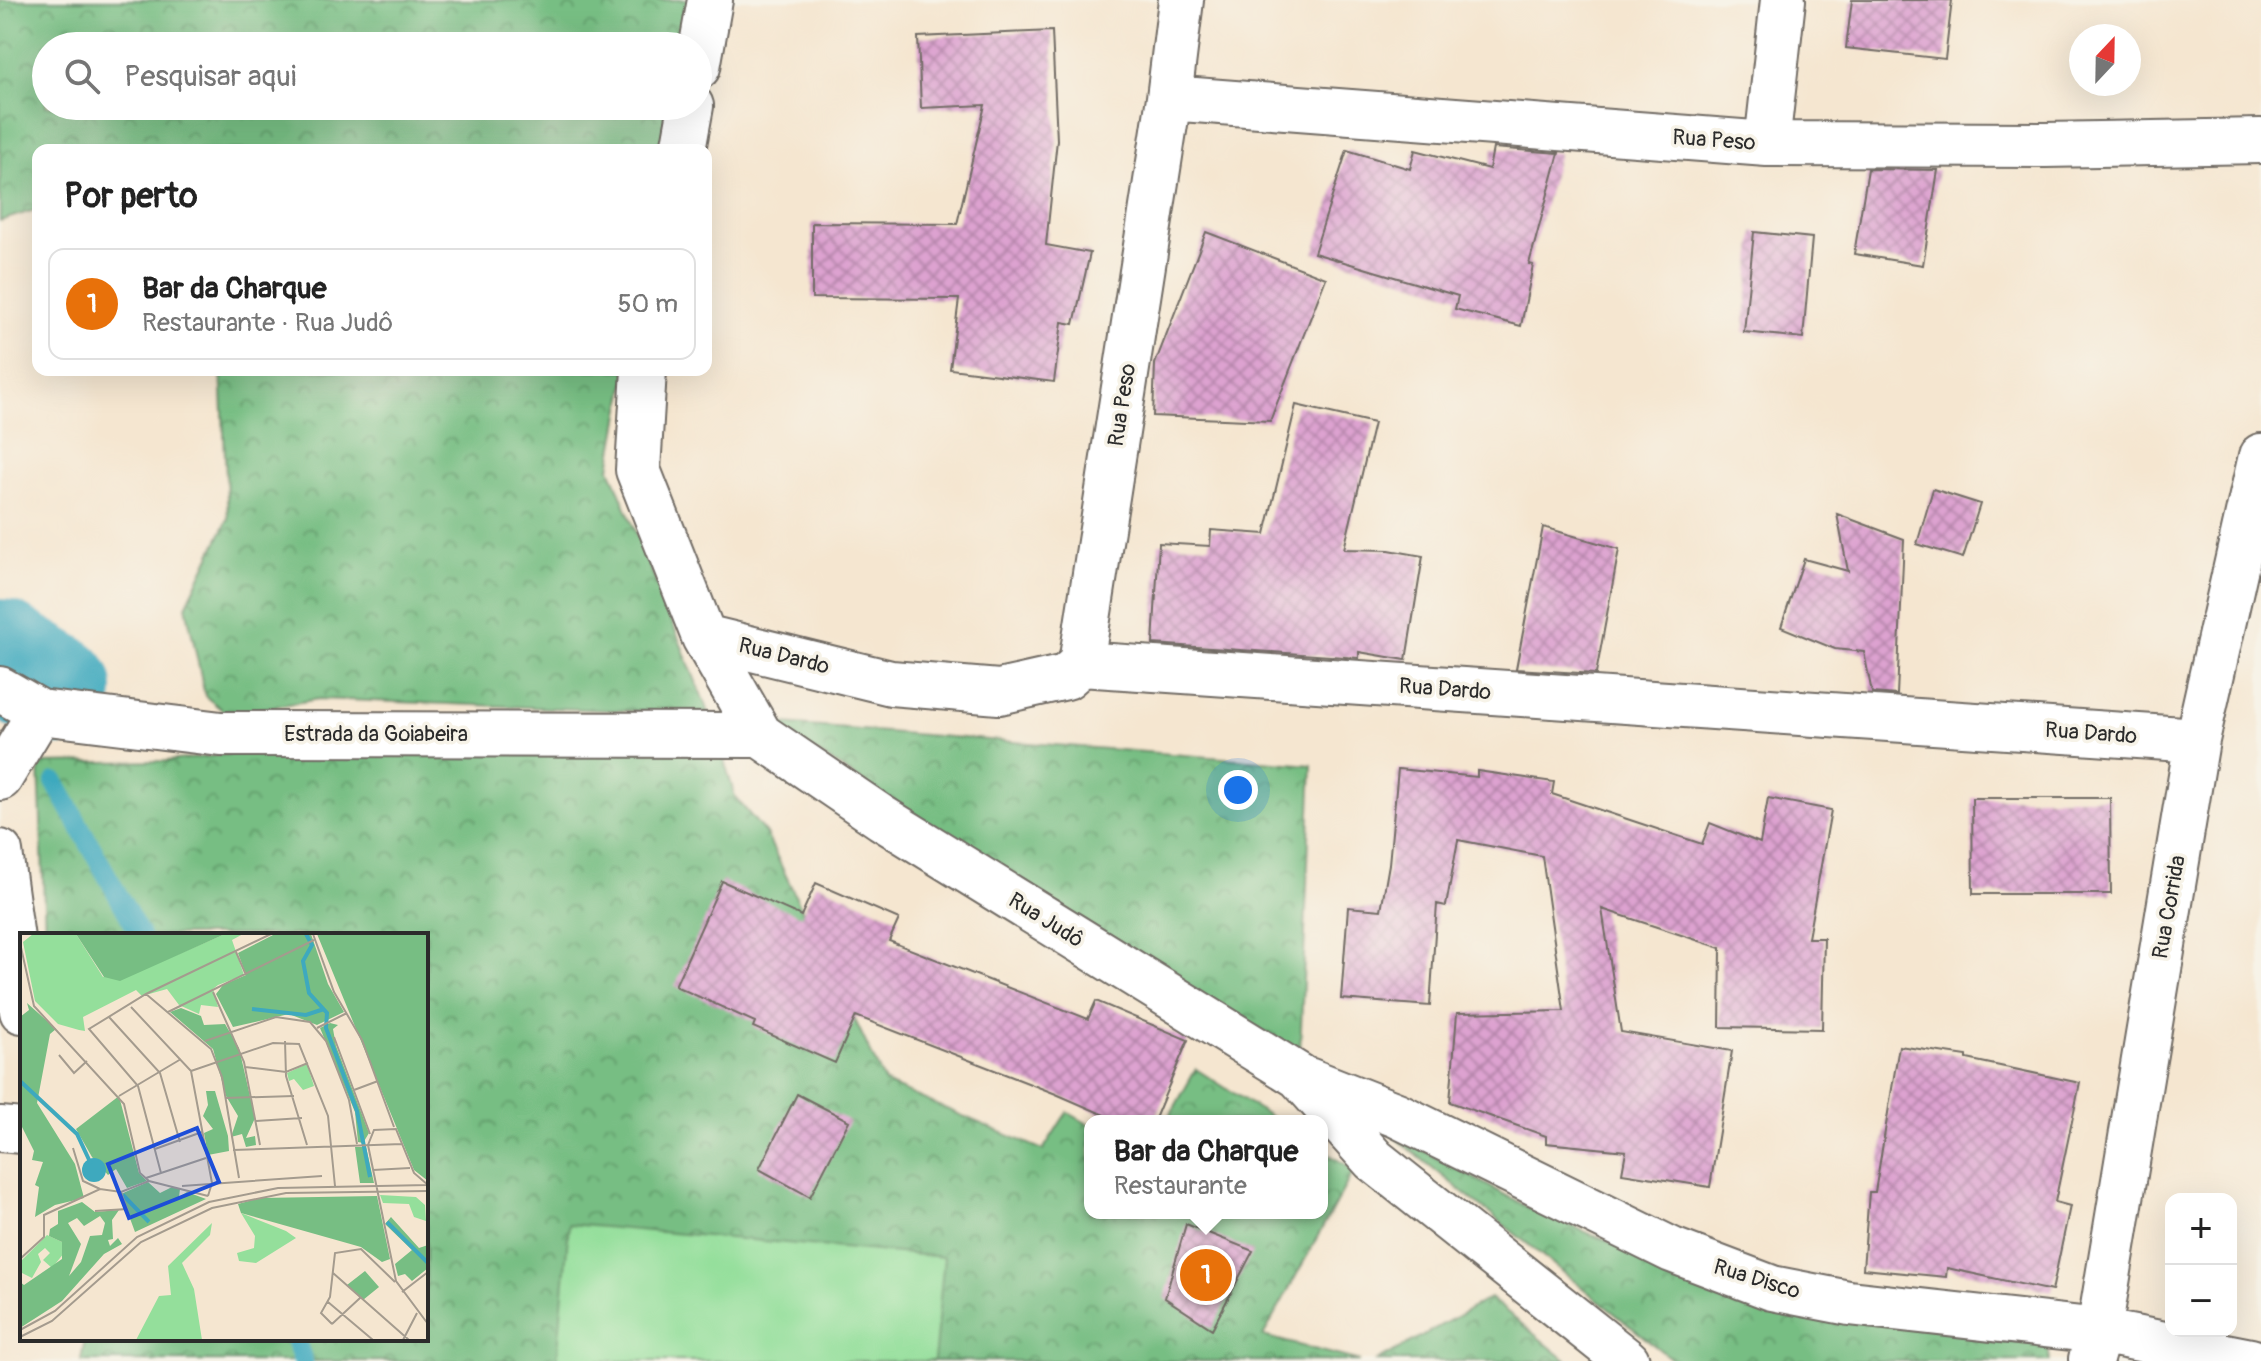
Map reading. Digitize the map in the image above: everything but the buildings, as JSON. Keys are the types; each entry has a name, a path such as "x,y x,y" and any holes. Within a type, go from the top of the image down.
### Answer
{"street":[{"path":"704,32 710,0"},
{"name":"Rua Peso","path":"1081,664 1169,98 1181,0"},
{"path":"1767,144 1783,0"},
{"name":"Rua Peso","path":"1169,98 1767,144 2045,145 2261,141"},
{"path":"684,144 688,120"},
{"name":"Rua Judô","path":"644,376 638,470 704,637 760,735 882,818 1299,1076 1374,1160 1627,1361"},
{"name":"Rua Corrida","path":"2095,1346 2197,740 2261,456"},
{"name":"Rua Dardo","path":"704,637 891,683 999,692 1066,677 1081,664 2197,740"},
{"name":"Estrada da Goiabeira","path":"0,689 40,712 221,734 760,735"},
{"path":"0,778 40,712"},
{"path":"0,852 20,997"},
{"name":"Rua Disco","path":"1299,1076 1397,1115 1672,1250 1772,1288 2095,1346 2251,1361"},
{"path":"0,1129 20,1131"}],"green space":[{"path":"0,0 694,0 688,32 32,32 32,120 672,120 668,144 32,144 32,211 0,221"},
{"path":"221,376 627,376 610,468 709,714 319,699 227,714 205,696 186,606 228,519"},
{"path":"771,723 1312,765 1300,1052 1191,991"},
{"path":"287,748 722,752 735,797 766,834 885,1083 1043,1150 1067,1112 1084,1122 1084,1219 1327,1219 1263,1336 1360,1361 81,1361 85,1341 428,1341 428,933 45,933 39,763 167,761"},
{"path":"1196,1069 1268,1115 1170,1115"},
{"path":"1384,1129 1529,1208 1676,1270 2047,1337 2050,1361 1674,1361"},
{"path":"1328,1154 1354,1170 1328,1217"},
{"path":"569,1224 944,1257 934,1361 557,1361"},
{"path":"1490,1298 1567,1361 1377,1361"}],"waterway":[{"path":"0,656 56,689"},
{"path":"55,782 139,933"},
{"path":"296,1341 303,1361"}],"place":[{"name":"Bar da Charque","path":"1206,1275"}]}
